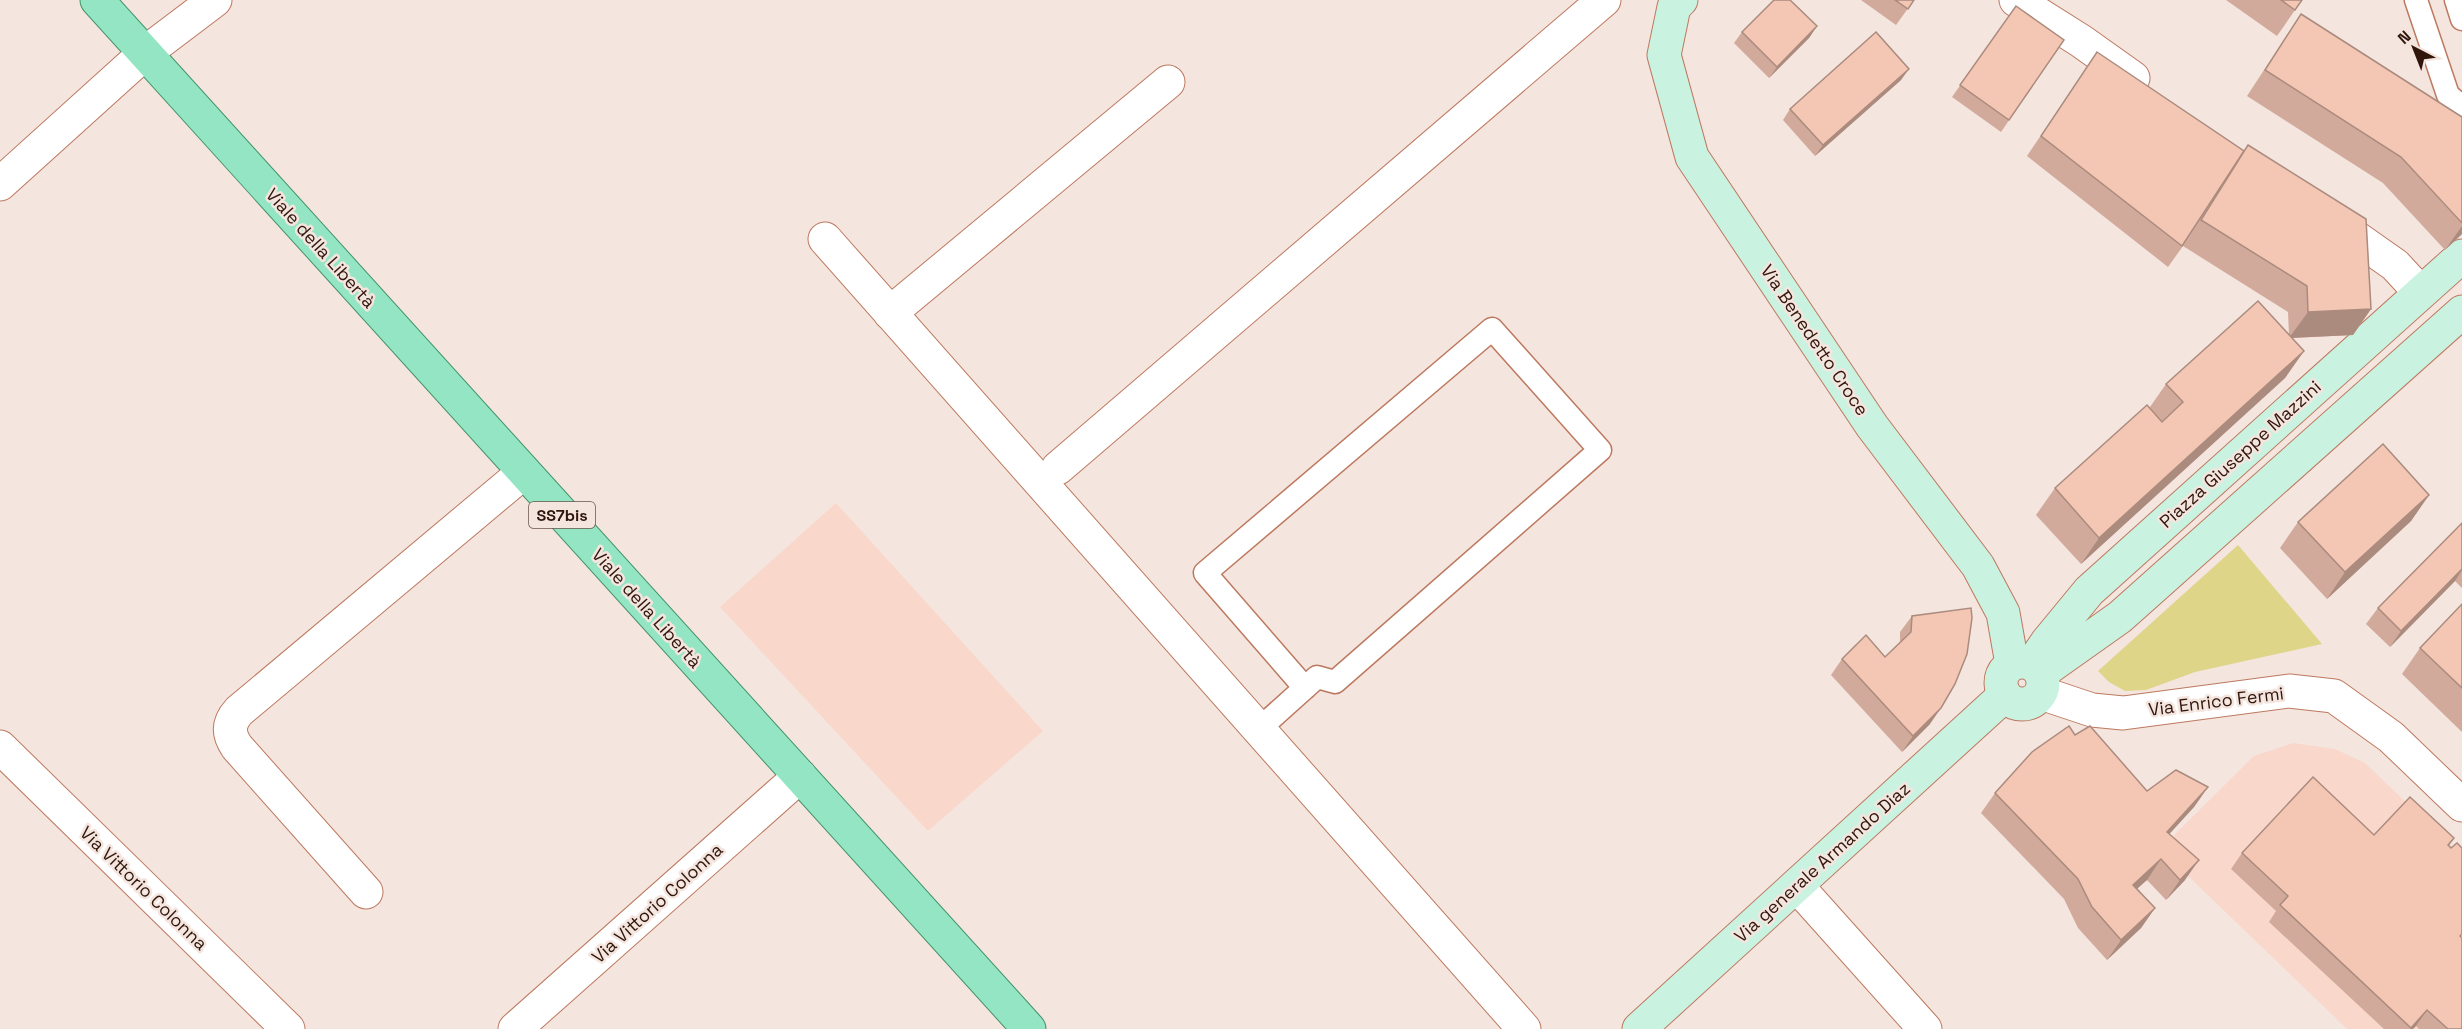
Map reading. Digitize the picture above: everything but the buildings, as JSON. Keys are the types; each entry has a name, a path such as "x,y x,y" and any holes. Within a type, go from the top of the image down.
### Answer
{"main road":[{"name":"Viale della Libertà","path":"97,0 1029,1029"},
{"name":"Via Benedetto Croce","path":"1674,2 1664,55 1692,156 1872,426 1978,566 2002,613 2026,678"},
{"name":"Piazza Giuseppe Mazzini","path":"2026,678 2047,642 2089,591 2462,256"},
{"path":"2026,678 2120,617 2462,312"},
{"name":"Via generale Armando Diaz","path":"1639,1029 2026,678"}],"street":[{"path":"0,184 145,53 215,0"},
{"path":"1058,468 1605,0"},
{"path":"2016,0 2081,41 2157,95"},
{"path":"890,313 1168,82"},
{"path":"2309,204 2395,265 2420,292"},
{"path":"825,239 1524,1029"},
{"path":"366,892 237,747 230,733 230,724 239,711 524,472"},
{"name":"Via Enrico Fermi","path":"2026,678 2092,710 2123,712 2289,691 2334,696 2391,737 2462,805"},
{"name":"Via Vittorio Colonna","path":"0,747 288,1029"},
{"name":"Via Vittorio Colonna","path":"515,1029 800,776"},
{"path":"1797,886 1924,1029"}],"lane":[{"path":"2416,0 2448,95 2462,107"},
{"path":"2456,0 2462,19"},
{"path":"1258,730 1305,688 1317,677 1335,682 1600,450 1492,329 1205,573 1305,688"}],"shaded area":[{"path":"836,503 1043,731 928,831 720,607"},
{"path":"2238,545 2322,644 2195,672 2146,690 2125,691 2109,682 2098,671"},
{"path":"2293,743 2335,749 2365,763 2462,856 2462,1029 2347,1029 2160,849 2254,756"}]}
